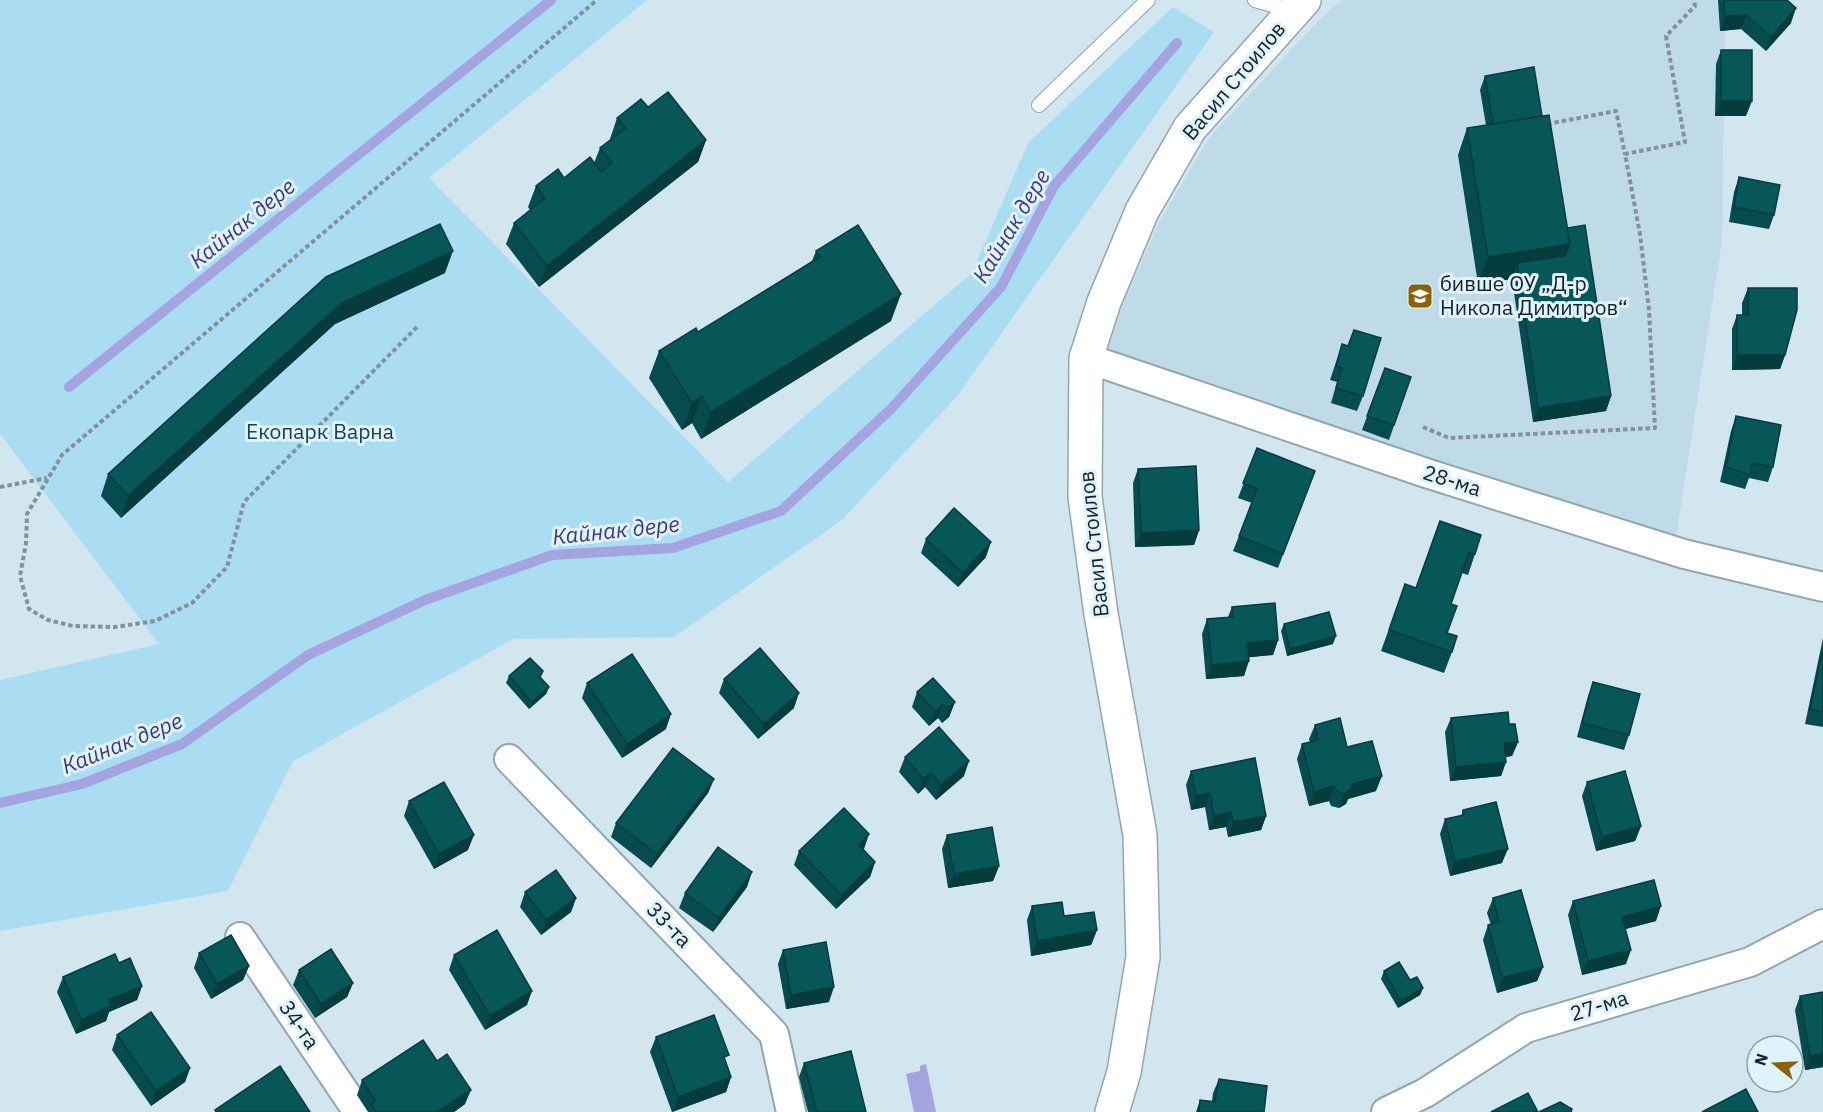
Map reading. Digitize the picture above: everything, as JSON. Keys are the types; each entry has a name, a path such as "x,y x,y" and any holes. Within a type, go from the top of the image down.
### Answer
{"street":[{"name":"Васил Стоилов","path":"1112,1112 1124,1072 1143,957 1140,835 1101,614 1084,497 1086,358 1104,302 1142,211 1190,128 1298,6"},
{"name":"28-ма","path":"1086,358 1429,474 1661,548 1823,587"},
{"name":"33-та","path":"509,759 774,1034 791,1112"},
{"name":"27-ма","path":"1386,1112 1425,1093 1526,1028 1750,962 1823,924"},
{"name":"34-та","path":"240,937 358,1112"}],"lane":[{"path":"1039,105 1148,0"},
{"path":"1255,0 1298,6"}],"path":[{"path":"417,327 244,502 227,567 192,603 155,621 115,627 73,627 48,620 29,609 20,576 26,543 27,514 62,455 597,0"},
{"path":"1625,154 1685,142 1666,36 1695,6 1695,0"},
{"path":"1423,427 1449,438 1655,428 1649,310 1640,234 1616,111 1543,125"},
{"path":"1549,124 1551,135"},
{"path":"0,487 47,477"}],"shaded area":[{"name":"бивше ОУ „Д-р Никола Димитров“","path":"1342,0 1725,0 1722,241 1676,537 1413,454 1103,350 1160,220 1209,138 1319,20"}],"green space":[{"name":"Екопарк Варна","path":"0,0 647,0 429,178 728,482 972,273 1028,143 1173,7 1214,32 958,395 842,520 674,637 513,639 293,761 228,891 0,931 0,680 159,644 0,434"}],"water":[{"path":"926,1064 936,1112 914,1112 906,1074 920,1071 920,1066"}],"building":[{"path":"1724,0 1787,0 1796,8 1771,37 1746,15 1725,16"},
{"path":"1721,50 1752,50 1752,101 1721,101"},
{"path":"1534,67 1542,116 1493,124 1485,76"},
{"path":"668,92 706,140 547,266 514,223 545,198 536,186 558,169 564,178 590,157 601,172 612,163 600,148 626,128 617,118 641,99 648,107"},
{"path":"1549,115 1570,244 1488,257 1467,128"},
{"path":"1739,177 1780,185 1774,215 1734,207"},
{"path":"440,224 453,251 342,303 128,496 108,474 326,277"},
{"path":"858,225 901,294 711,412 702,396 692,403 659,351 696,328 698,332 820,257 816,251"},
{"path":"1585,225 1611,396 1538,408 1517,263 1565,256 1570,244 1567,228"},
{"path":"1748,288 1797,288 1797,310 1785,355 1737,355 1737,315 1748,315"},
{"path":"1354,330 1381,338 1363,396 1336,388 1342,368 1336,366 1342,344 1348,346"},
{"path":"1385,368 1411,377 1394,425 1367,416"},
{"path":"1736,416 1781,425 1773,467 1752,463 1750,475 1726,467"},
{"path":"1257,448 1315,471 1283,554 1239,536 1257,489 1243,483"},
{"path":"1196,466 1199,530 1141,533 1138,469"},
{"path":"954,508 991,542 963,573 926,539"},
{"path":"1440,521 1481,535 1475,554 1469,552 1451,604 1457,606 1447,633 1457,636 1452,652 1389,630 1405,584 1416,588"},
{"path":"1275,603 1278,640 1247,643 1249,661 1212,665 1207,619 1233,617 1232,607"},
{"path":"1329,612 1336,636 1290,649 1284,624"},
{"path":"760,648 799,693 764,724 724,679"},
{"path":"1823,648 1823,712 1810,709"},
{"path":"632,654 671,714 627,744 587,683"},
{"path":"530,658 543,671 540,677 549,687 532,702 509,676"},
{"path":"933,678 955,702 948,708 943,704 935,711 917,692"},
{"path":"1593,682 1640,694 1629,735 1582,723"},
{"path":"1508,712 1509,724 1515,724 1518,742 1504,743 1506,762 1456,767 1451,718"},
{"path":"1340,718 1347,747 1372,741 1382,776 1352,784 1351,789 1344,794 1337,791 1334,786 1314,792 1302,744 1318,740 1315,725"},
{"path":"939,727 969,761 941,785 931,773 923,779 905,757"},
{"path":"673,748 714,779 657,854 616,823"},
{"path":"1255,758 1266,816 1233,822 1231,812 1214,816 1210,793 1196,796 1191,771"},
{"path":"1625,771 1641,826 1602,837 1587,782"},
{"path":"444,782 474,835 439,854 409,801"},
{"path":"1496,802 1508,849 1455,861 1445,819 1464,815 1463,810"},
{"path":"844,808 869,834 859,845 875,862 842,895 799,851"},
{"path":"992,827 999,866 954,874 947,835"},
{"path":"718,847 752,872 719,918 685,893"},
{"path":"556,870 576,898 546,920 525,892"},
{"path":"1654,880 1661,906 1622,917 1631,950 1588,961 1573,901"},
{"path":"1521,890 1543,967 1502,978 1488,925 1499,922 1493,898"},
{"path":"1062,902 1064,916 1094,912 1097,930 1037,941 1032,906"},
{"path":"497,930 532,991 490,1016 454,955"},
{"path":"231,935 249,966 217,984 199,953"},
{"path":"826,942 834,987 791,995 783,950"},
{"path":"331,949 353,983 321,1004 299,970"},
{"path":"115,954 119,963 130,958 142,986 109,1000 111,1006 81,1020 63,977"},
{"path":"1399,962 1410,980 1417,977 1423,988 1401,1001 1384,971"},
{"path":"1823,992 1823,1053 1810,1056 1800,996"},
{"path":"151,1012 190,1068 156,1091 117,1035"},
{"path":"714,1015 729,1055 724,1057 731,1077 678,1097 656,1037"},
{"path":"423,1040 437,1061 447,1054 471,1090 437,1112 376,1112 371,1104 375,1101 362,1080"},
{"path":"851,1051 866,1112 817,1112 804,1063"},
{"path":"280,1066 310,1112 216,1112 215,1110"},
{"path":"1219,1079 1267,1086 1264,1112 1199,1112 1200,1100 1215,1102"},
{"path":"1745,1090 1745,1094 1749,1094 1758,1112 1702,1112"},
{"path":"1528,1093 1538,1112 1491,1112"},
{"path":"1560,1102 1572,1109 1571,1112 1539,1112"}],"waterway":[{"name":"Кайнак дере","path":"69,387 551,0"},
{"name":"Кайнак дере","path":"0,803 82,784 182,744 308,655 425,600 552,555 673,548 781,511 891,409 1001,287 1054,186 1177,43"}],"place":[{"name":"бивше ОУ „Д-р Никола Димитров“","path":"1420,296"}]}
